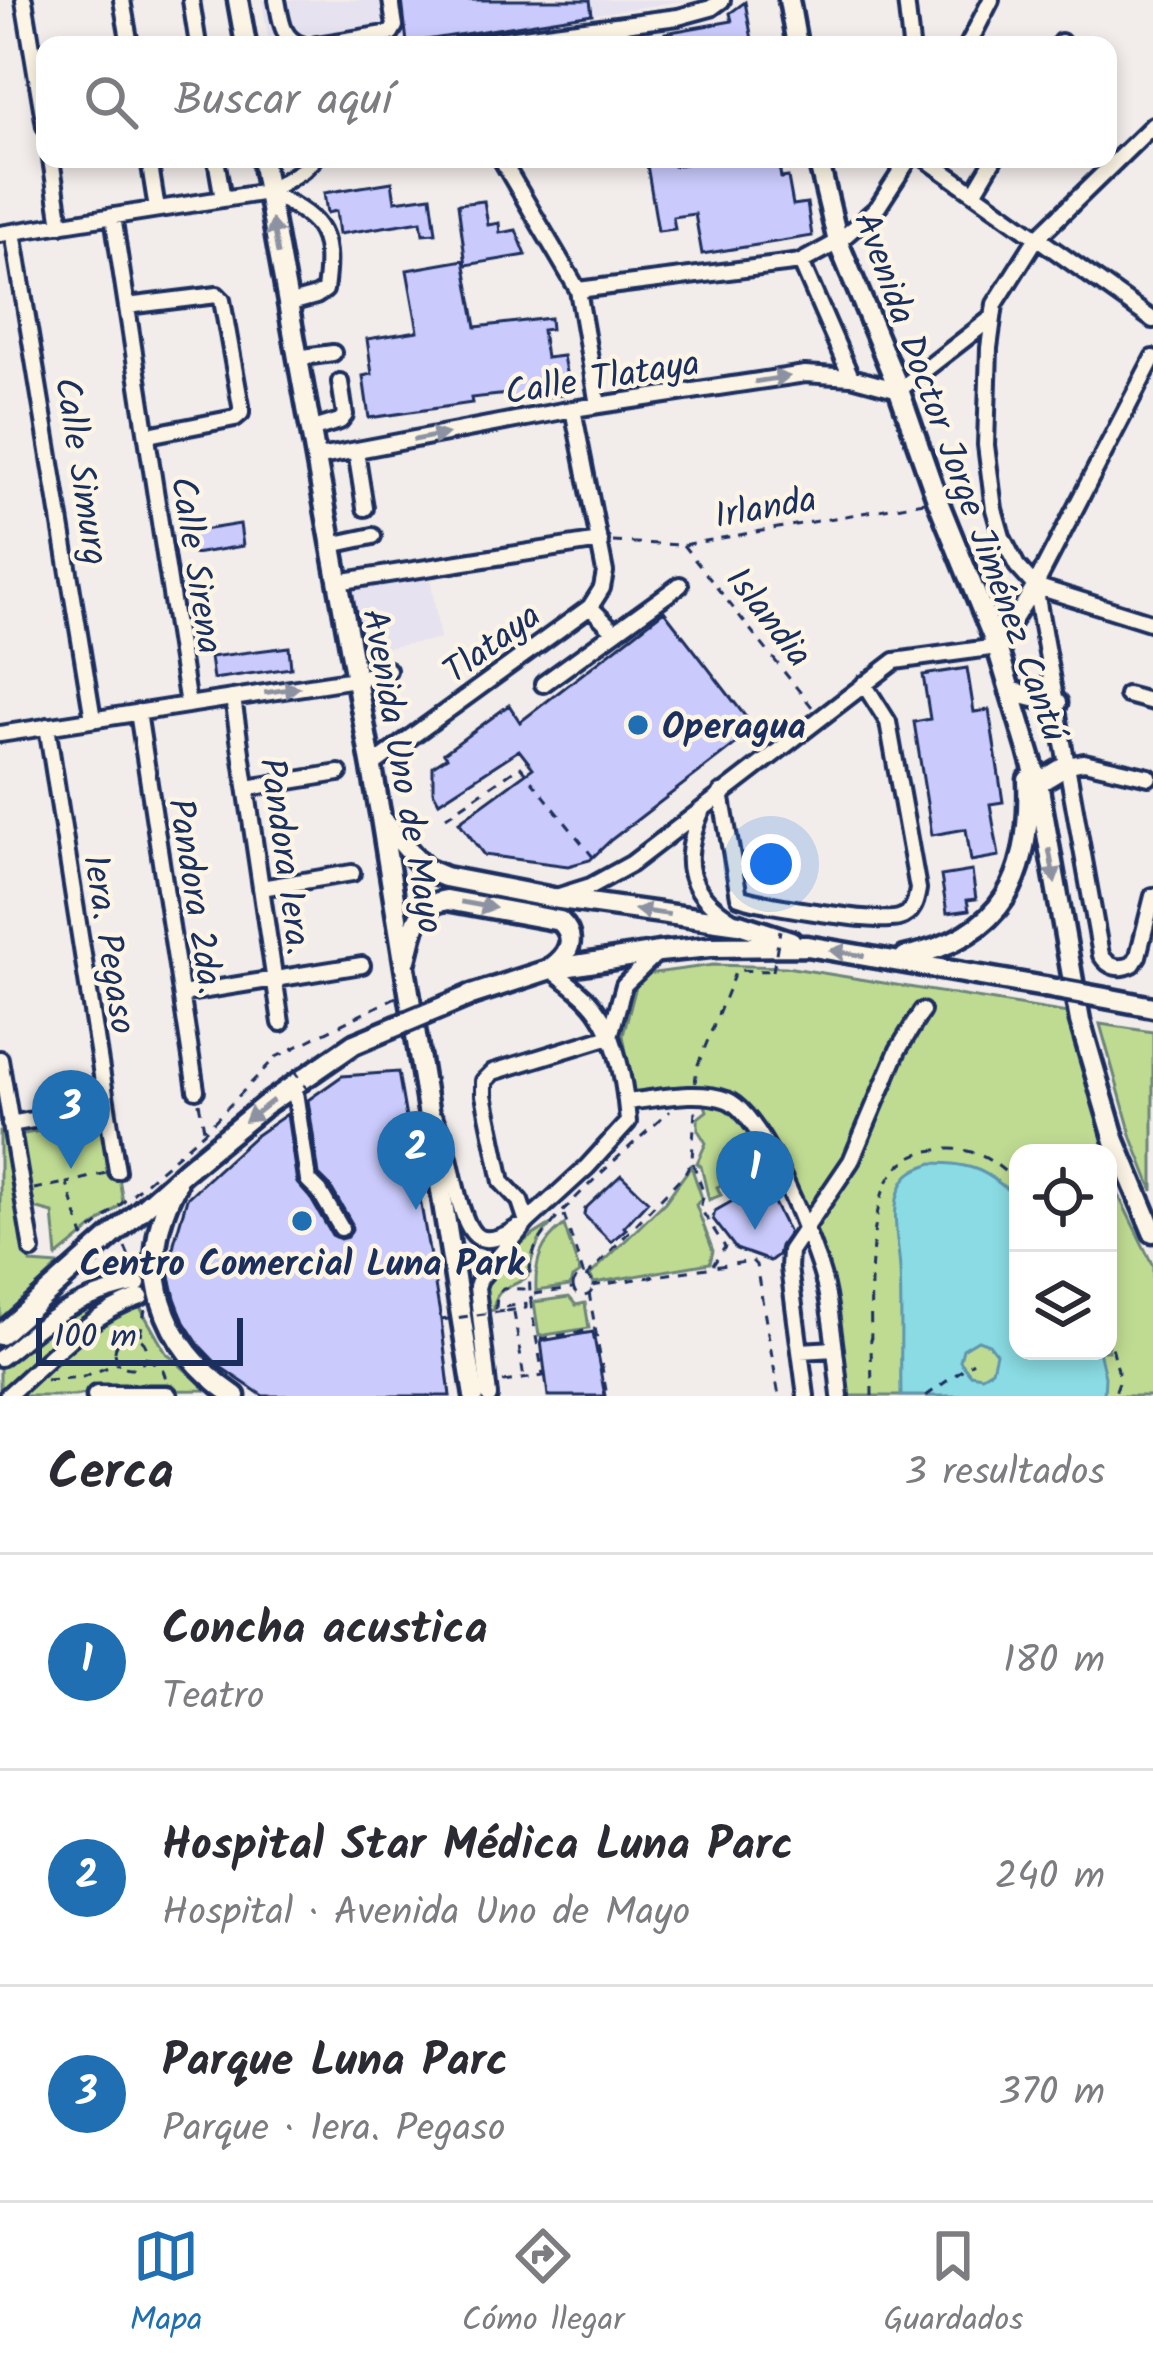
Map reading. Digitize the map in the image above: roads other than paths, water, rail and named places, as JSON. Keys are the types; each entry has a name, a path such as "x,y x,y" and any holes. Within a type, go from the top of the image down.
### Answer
{"main road":[{"path":"238,0 246,36"},
{"path":"790,0 796,36"},
{"name":"Avenida Uno de Mayo","path":"263,168 381,818 425,1097 484,1392"},
{"name":"Avenida Doctor Jorge Jiménez Cantú","path":"820,168 838,242 998,647 1038,784 1080,1022 1115,1141 1153,1232"},
{"path":"1010,691 1057,703"},
{"path":"891,960 960,940 1003,899 1018,873 1026,845 1026,745"},
{"path":"1038,784 1068,765"},
{"path":"381,818 414,857 445,877 553,898 739,924 806,946 1153,1006"},
{"path":"405,965 419,916 431,903 447,900 560,921 569,932 570,946 546,970"},
{"path":"0,1335 294,1077 354,1044 471,994 546,970 710,947 806,946"},
{"path":"185,1171 159,1227 158,1290 169,1323 189,1355 235,1396"},
{"path":"97,1396 167,1389"}],"street":[{"path":"24,0 36,72"},
{"path":"122,0 128,36"},
{"path":"191,0 197,36"},
{"path":"277,0 287,36"},
{"path":"372,36 391,33 395,26 391,0"},
{"path":"541,36 678,17 722,0"},
{"path":"906,0 910,36"},
{"path":"973,36 991,0"},
{"path":"1117,160 1153,125"},
{"path":"52,168 62,224"},
{"path":"150,168 157,209"},
{"path":"218,168 223,199"},
{"path":"6,233 267,192 305,168"},
{"path":"506,168 578,290 598,405"},
{"path":"578,290 801,262 838,242 878,207 903,168"},
{"path":"939,168 1153,320"},
{"path":"974,193 989,168"},
{"path":"1109,168 1036,239 995,304 988,348 986,445 1001,537 1035,586 1153,623"},
{"path":"267,192 307,212 325,236 325,290 287,304"},
{"name":"Calle Sirena","path":"113,216 188,705"},
{"name":"Calle Simurg","path":"6,233 93,719"},
{"path":"801,262 851,377"},
{"name":"Calle Sirena","path":"127,306 217,295 222,300 242,406 235,418 148,435"},
{"path":"899,390 993,317"},
{"path":"296,358 333,353"},
{"path":"553,898 613,875 895,662 998,647 1035,586 1153,358"},
{"name":"Calle Tlataya","path":"315,458 573,409 805,374 851,377 899,390"},
{"path":"310,430 340,422 345,415 340,382"},
{"name":"Tlataya","path":"371,766 590,608 602,588 605,572 600,541 573,409"},
{"path":"356,451 365,508"},
{"path":"332,545 373,536"},
{"name":"Tlataya","path":"337,582 600,541"},
{"path":"543,684 680,585"},
{"path":"1035,586 1101,956 1106,963 1114,967 1133,964 1153,896"},
{"path":"590,608 615,632"},
{"path":"0,734 388,670"},
{"path":"721,793 739,898 897,919 909,912 918,889 888,722 864,684"},
{"path":"1127,695 1153,702"},
{"name":"Pandora 1era.","path":"233,698 281,1023"},
{"name":"Pandora 2da.","path":"138,712 196,1090"},
{"name":"1era. Pegaso","path":"47,726 117,1171"},
{"path":"1068,765 1084,762 1149,777"},
{"path":"247,788 339,773"},
{"path":"703,807 688,866 709,904 739,924"},
{"path":"261,888 352,873"},
{"path":"610,1036 624,986 658,952"},
{"path":"182,994 362,965"},
{"path":"484,1392 480,1279 527,1222 627,1126 610,1036 589,999 546,970"},
{"path":"806,1396 790,1251 851,1161 898,1049 922,1011"},
{"path":"527,1222 527,1198 502,1182 484,1082 494,1072 610,1036"},
{"path":"0,1059 32,1250"},
{"path":"294,1077 308,1180 341,1228"},
{"path":"626,1102 691,1096 724,1099 745,1111 805,1227 824,1285 839,1396"},
{"path":"425,1097 446,1144 471,1232 486,1239 506,1236 527,1222"},
{"path":"10,1124 106,1106"},
{"path":"0,1358 69,1308 139,1290 101,1315 7,1396"},
{"path":"800,1351 835,1348"}],"water":[{"path":"932,1163 959,1165 979,1170 1009,1191 1009,1360 1101,1360 1104,1396 901,1396 896,1205 904,1180","holes":["978,1340 996,1353 992,1370 982,1376 970,1374 960,1361 963,1349"]}],"place":[{"name":"Operagua","path":"638,725"},
{"name":"Parque Luna Parc","path":"71,1169"},
{"name":"Hospital Star Médica Luna Parc","path":"416,1210"},
{"name":"Centro Comercial Luna Park","path":"302,1221"},
{"name":"Concha acustica","path":"755,1230"}]}
